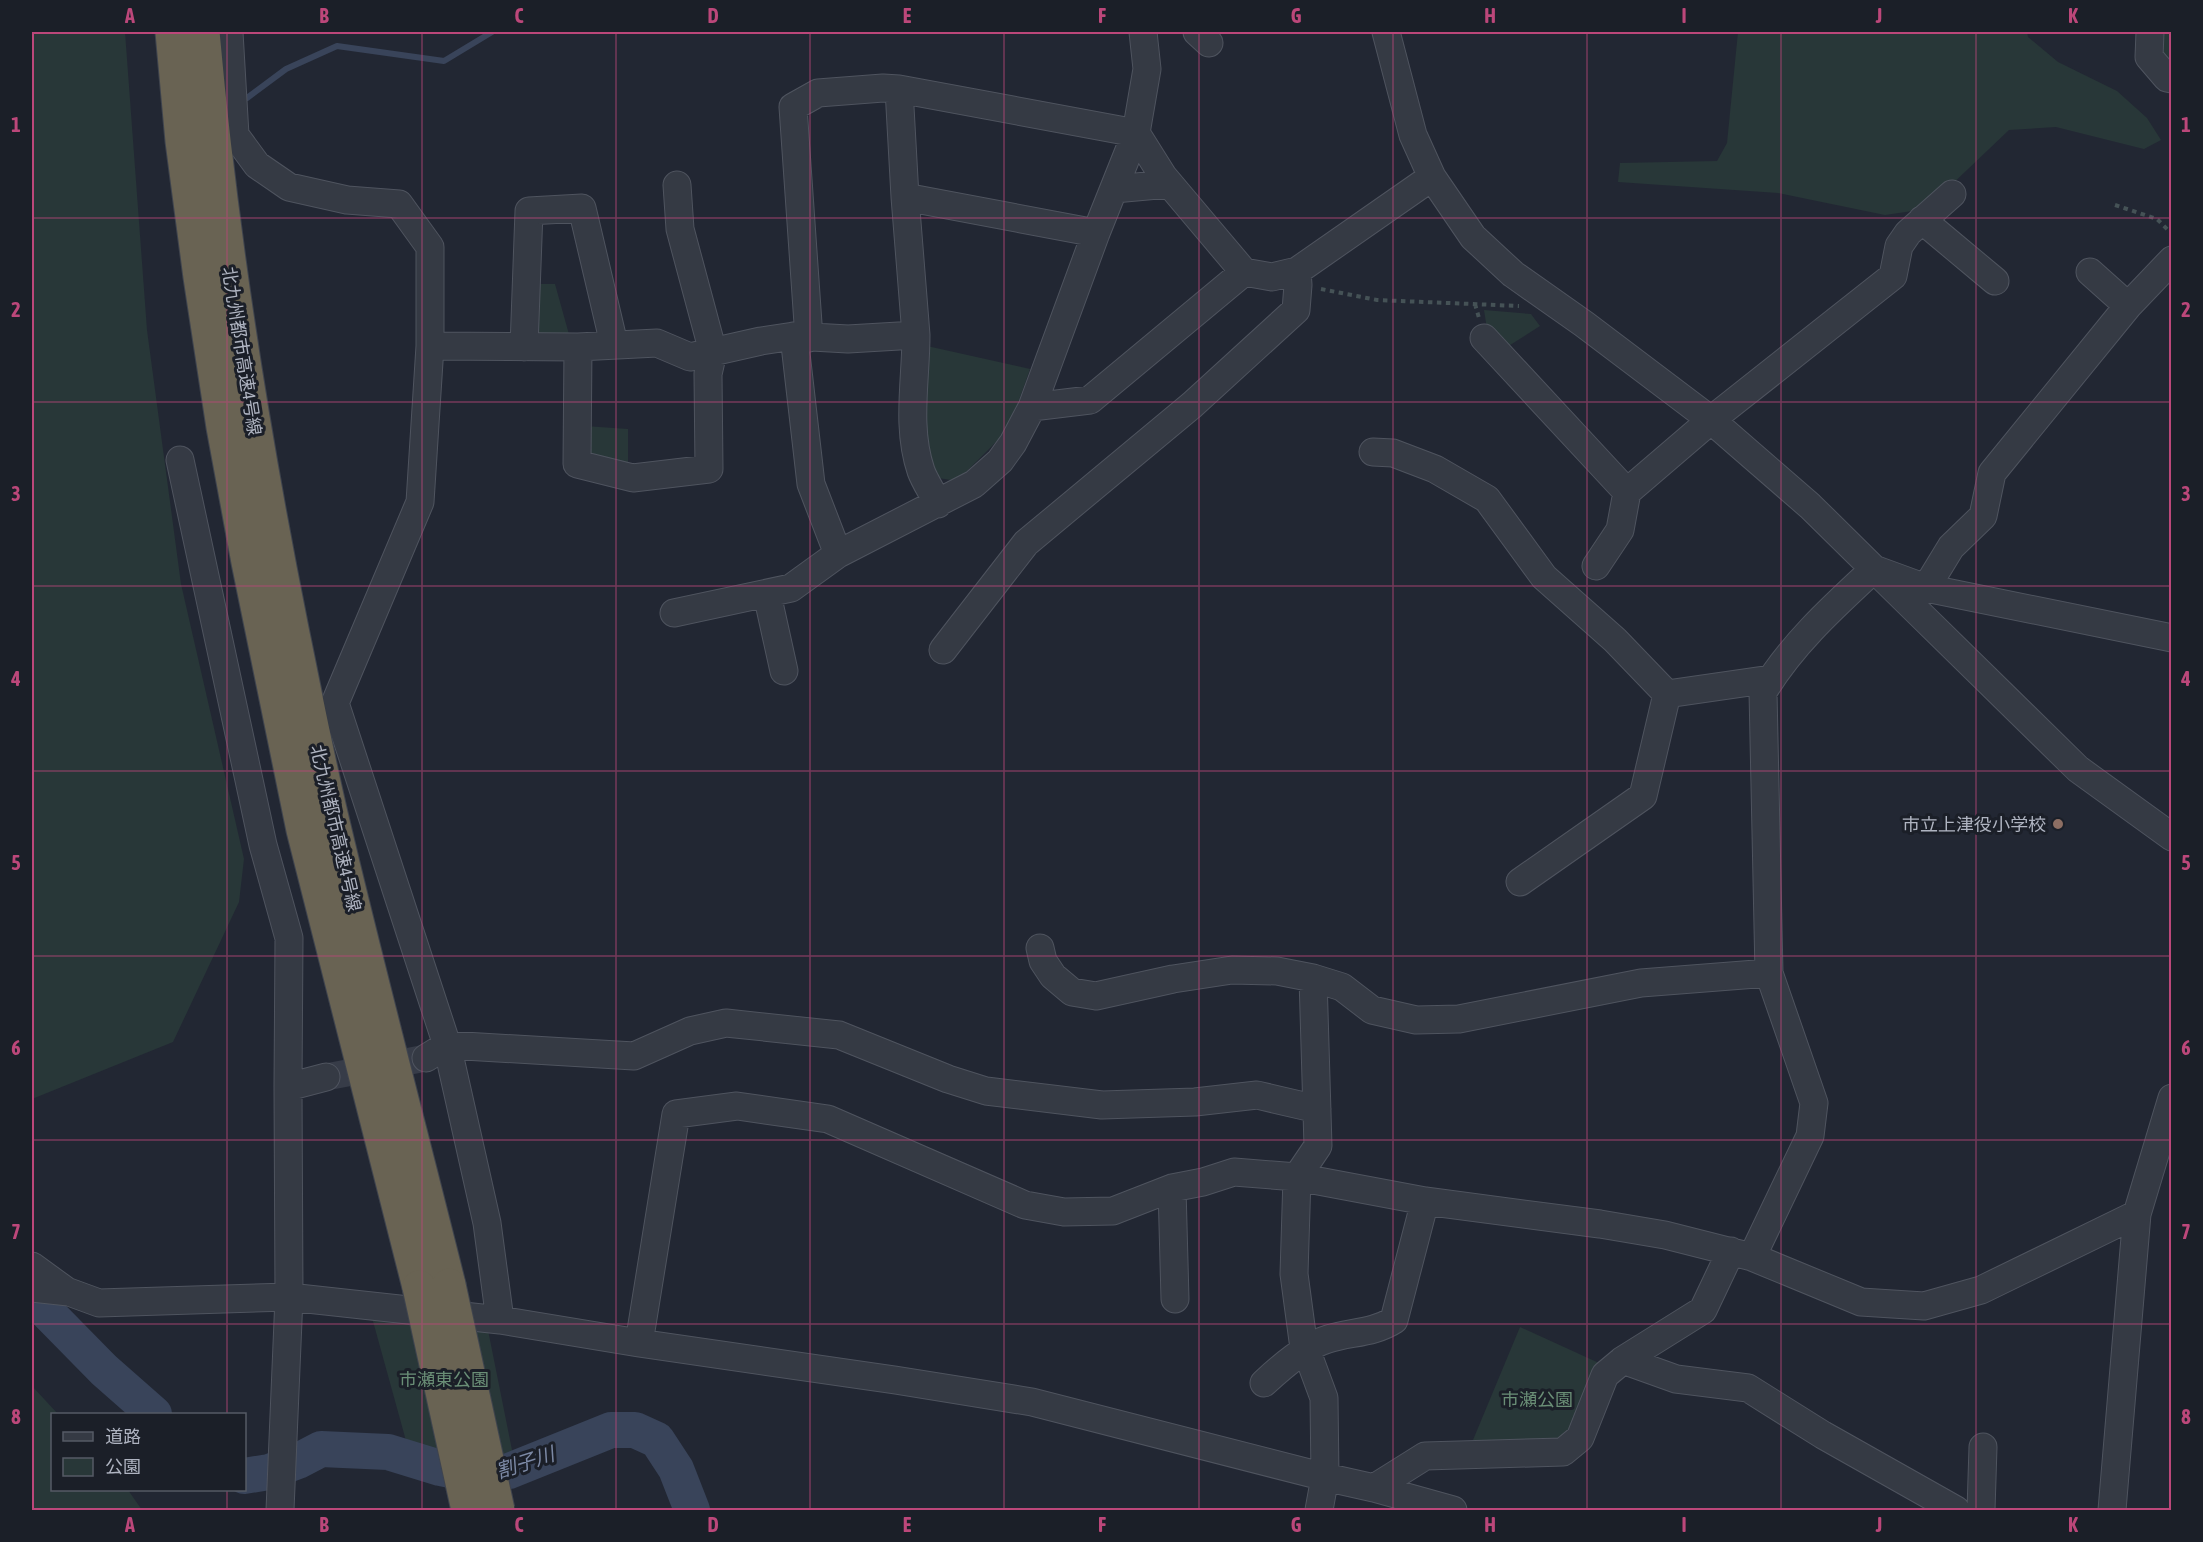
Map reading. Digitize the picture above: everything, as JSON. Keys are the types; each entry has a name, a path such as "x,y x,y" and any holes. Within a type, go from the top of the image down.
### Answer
{"highway":[{"path":"172,32 197,139"},
{"path":"197,139 203,32"},
{"name":"北九州都市高速4号線","path":"197,139 230,277 252,420 303,681 434,1286 468,1510"},
{"name":"北九州都市高速4号線","path":"434,1286 498,1510"}],"street":[{"path":"229,32 235,135 257,165 289,187 347,200 399,204 430,247 430,346 420,502 335,703 487,1223 500,1320"},
{"path":"674,613 791,588 838,554 974,484 1000,461 1013,443 1032,407 1096,233 1136,133 1147,69 1143,32"},
{"path":"1386,32 1413,135 1432,177 1473,237 1513,274 1711,420 1810,506 2078,769 2172,837"},
{"path":"2150,32 2149,57 2167,78 2172,79"},
{"path":"899,89 916,335 912,420 921,470 938,504"},
{"path":"838,554 811,484 802,337 793,107 818,93 899,89 1136,133 1169,184 1244,272 1272,277 1298,278 1432,177"},
{"path":"1114,189 1169,184"},
{"path":"578,347 577,464 633,478 709,469 708,374 713,352 680,229 677,185"},
{"path":"1596,566 1620,530 1627,492 1711,420 1893,276 1899,246 1908,233 1952,194"},
{"path":"905,197 1096,233"},
{"path":"524,347 530,211 582,208 614,344"},
{"path":"1922,220 1995,281"},
{"path":"1926,588 1951,547 1983,516 1992,473 2127,306 2172,260"},
{"path":"1032,407 1090,400 1244,272"},
{"path":"2090,272 2127,306"},
{"path":"944,650 1026,543 1192,405 1296,310 1298,278"},
{"path":"430,346 578,347 657,343 690,357 802,337 848,339 916,335"},
{"path":"1484,338 1627,492"},
{"path":"1373,452 1393,453 1435,469 1487,499 1544,577 1615,640 1667,694"},
{"path":"180,460 263,845 289,938 289,1297 282,1501"},
{"path":"1874,569 1926,588 2172,638"},
{"path":"1374,1488 1425,1456 1563,1452 1580,1438 1605,1375 1623,1360 1703,1310 1741,1254 1810,1136 1814,1103 1769,973 1763,692 1811,628 1874,569"},
{"path":"767,594 784,671"},
{"path":"1667,694 1771,679"},
{"path":"1520,882 1643,796 1667,694"},
{"path":"1040,948 1043,961 1053,976 1072,992 1096,996 1232,970 1277,971 1313,978 1342,987 1372,1011 1416,1020 1459,1019 1641,982 1769,973"},
{"path":"1313,978 1318,1146 1297,1177 1294,1274 1303,1341 1324,1398 1325,1477 1319,1510"},
{"path":"436,1052 634,1056 690,1030 726,1023 839,1035 948,1079 986,1091 1102,1106 1195,1102 1257,1095 1317,1109"},
{"path":"288,1087 326,1077"},
{"path":"2112,1510 2137,1214 2172,1098"},
{"path":"639,1343 676,1114 737,1106 828,1119 1025,1205 1064,1212 1113,1211 1172,1188 1203,1182 1234,1172 1297,1177 1425,1202 1600,1224 1665,1235 1741,1254 1861,1302 1924,1306 1981,1290 2137,1214"},
{"path":"1172,1188 1175,1299"},
{"path":"1264,1383 1288,1361 1325,1339 1382,1328 1394,1320 1425,1202"},
{"path":"44,1284 99,1303 289,1297 500,1320 1032,1402 1453,1510"},
{"path":"1623,1360 1676,1380 1748,1388 1823,1435 1956,1510"},
{"path":"1981,1510 1983,1447"}],"path":[{"path":"2115,205 2157,219 2172,234"},
{"path":"1298,278 1377,300 1562,309"}],"green space":[{"path":"32,32 125,32 147,330 181,584 244,859 239,902 173,1042 32,1099"},
{"path":"1738,32 2027,32 2028,37 2058,62 2117,91 2147,118 2161,140 2144,149 2056,127 2009,130 1926,209 1885,215 1778,193 1618,182 1620,163 1717,161 1727,143"},
{"path":"2155,32 2171,32 2171,69 2168,69"},
{"path":"533,284 555,284 570,338 536,339"},
{"path":"1484,310 1531,314 1540,326 1507,347 1487,329"},
{"path":"927,346 1030,369 1018,403 1001,437 957,481 932,477 925,452"},
{"path":"585,426 628,429 628,464 591,462"},
{"name":"市瀬東公園","path":"371,1314 488,1330 515,1465 476,1467 438,1460 408,1448"},
{"name":"市瀬公園","path":"1520,1327 1599,1363 1570,1434 1556,1445 1473,1440"},
{"path":"32,1386 57,1413 51,1413 51,1491 129,1491 142,1510 32,1510"}],"waterway":[{"path":"242,93 247,98 286,69 337,46 444,61 492,32"},
{"name":"割子川","path":"32,1292 47,1312 104,1370 153,1413"},
{"name":"割子川","path":"246,1476 269,1472 321,1449 388,1452 440,1468 478,1476 509,1471 611,1430 635,1430 657,1440 676,1469 692,1510"}],"tunnel":[{"path":"326,1077 426,1058"}],"place":[{"name":"市立上津役小学校","path":"2058,824"}]}
